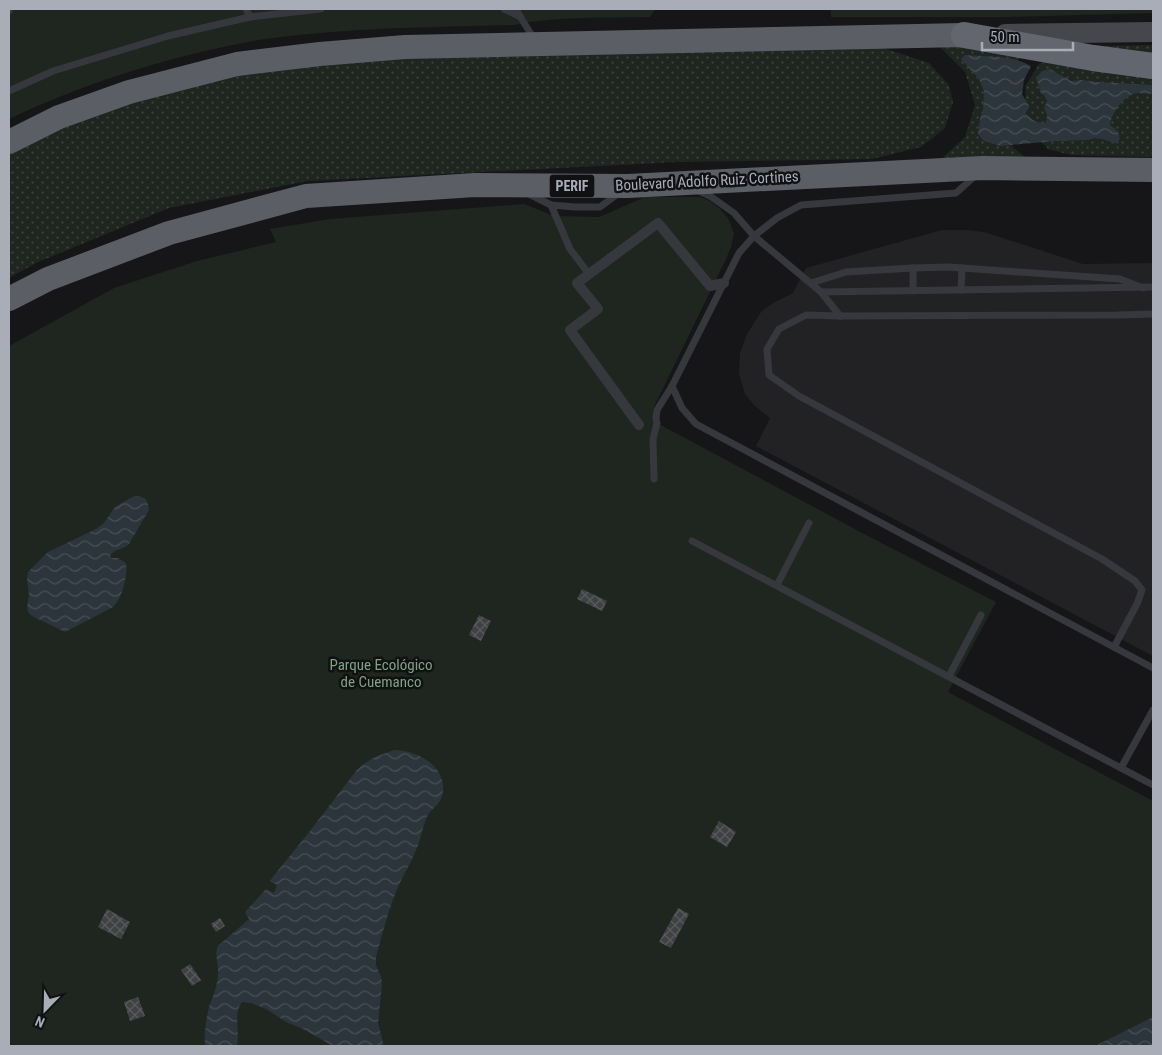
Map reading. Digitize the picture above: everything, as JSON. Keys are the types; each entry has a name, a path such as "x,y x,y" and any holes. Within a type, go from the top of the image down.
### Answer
{"highway":[{"path":"9,142 59,117 129,92 237,64 320,54 405,47 964,35 1093,58 1153,66"},
{"name":"Boulevard Adolfo Ruiz Cortines","path":"9,299 48,278 168,233 306,196 475,185 628,186 983,168 1153,170"}],"main road":[{"path":"964,35 1153,32"}],"street":[{"path":"639,425 570,330 598,309 577,283 658,223 710,286 724,283"}],"lane":[{"path":"246,9 250,17"},
{"path":"9,91 53,71 168,36 250,17 320,9"},
{"path":"504,9 520,16"},
{"path":"516,9 537,44"},
{"path":"654,479 653,439 657,410 672,386 739,253 754,236 777,218 801,205 956,194 983,168"},
{"path":"679,183 710,196 734,213 754,236 811,282 840,316"},
{"path":"514,186 551,205 575,208 600,207 628,186"},
{"path":"551,205 570,249 589,274"},
{"path":"811,282 846,272 948,267 1120,279 1143,288"},
{"path":"913,268 913,291"},
{"path":"961,290 962,268"},
{"path":"821,292 1153,287"},
{"path":"1114,647 1137,604 1142,590 1135,581 1102,559 799,396 770,375 767,349 779,329 806,315 1153,314"},
{"path":"672,386 682,408 696,424 1153,668"},
{"path":"776,585 809,523"},
{"path":"692,541 1153,785"},
{"path":"949,676 981,615"},
{"path":"1122,768 1153,710"}],"shaded area":[{"path":"942,230 984,232 1083,264 1153,263 1153,656 756,446 770,418 754,405 745,394 739,374 740,353 747,334 761,312 773,303 793,293 806,268"}],"green space":[{"path":"9,9 655,9 650,17 565,19 514,25 358,30 258,40 155,64 57,98 9,119"},
{"path":"831,9 1153,9 1153,13 1004,17 831,17"},
{"path":"865,42 929,63 949,85 953,102 945,128 921,147 872,159 676,162 308,181 169,208 36,263 9,278 9,150 70,118 244,68 411,54"},
{"path":"938,45 1026,47 1005,82 1002,117 1013,147 1026,158 940,160 965,137 975,105 965,72"},
{"path":"1153,45 1153,157 1071,155 1048,149 1032,131 1025,105 1026,85 1039,64 1095,46"},
{"name":"Parque Ecológico de Cuemanco","path":"645,197 700,197 710,201 728,218 734,234 725,261 653,409 657,423 996,602 948,692 1153,801 1153,1046 9,1046 9,346 114,288 197,261 276,242 270,229 330,219 524,204 554,216 599,217"}],"water":[{"path":"965,55 1008,58 1031,66 1024,80 1022,94 1029,106 1026,113 1036,122 1045,123 1047,114 1044,108 1047,101 1040,92 1036,78 1042,71 1050,69 1071,81 1082,80 1153,85 1153,94 1132,94 1123,100 1116,110 1110,125 1118,133 1120,138 1118,144 1094,138 1089,140 1000,146 983,140 978,134 983,110 984,91 979,79 961,59"},
{"path":"139,496 146,499 149,510 129,544 110,556 126,563 122,593 113,607 65,632 32,616 28,612 27,607 29,594 28,572 48,552 96,529 104,523 115,507 132,497"},
{"path":"394,750 420,756 435,767 443,783 443,792 441,800 427,817 412,860 398,887 376,957 376,965 382,984 378,1023 384,1046 333,1046 288,1023 266,1009 251,1003 242,1002 239,1006 237,1017 237,1046 205,1046 207,1017 218,977 216,953 218,946 249,919 245,912 266,889 274,893 277,885 270,881 272,878 356,771 375,757"},
{"path":"1153,1017 1153,1046 1095,1046"}],"building":[{"path":"582,589 607,601 602,611 577,599"},
{"path":"479,615 491,621 481,641 469,635"},
{"path":"719,821 736,832 727,847 710,837"},
{"path":"678,908 689,914 671,948 659,942"},
{"path":"107,909 130,922 121,939 98,927"},
{"path":"220,918 225,926 216,932 211,924"},
{"path":"190,964 201,980 192,986 181,970"},
{"path":"138,997 145,1016 130,1021 124,1002"}]}
